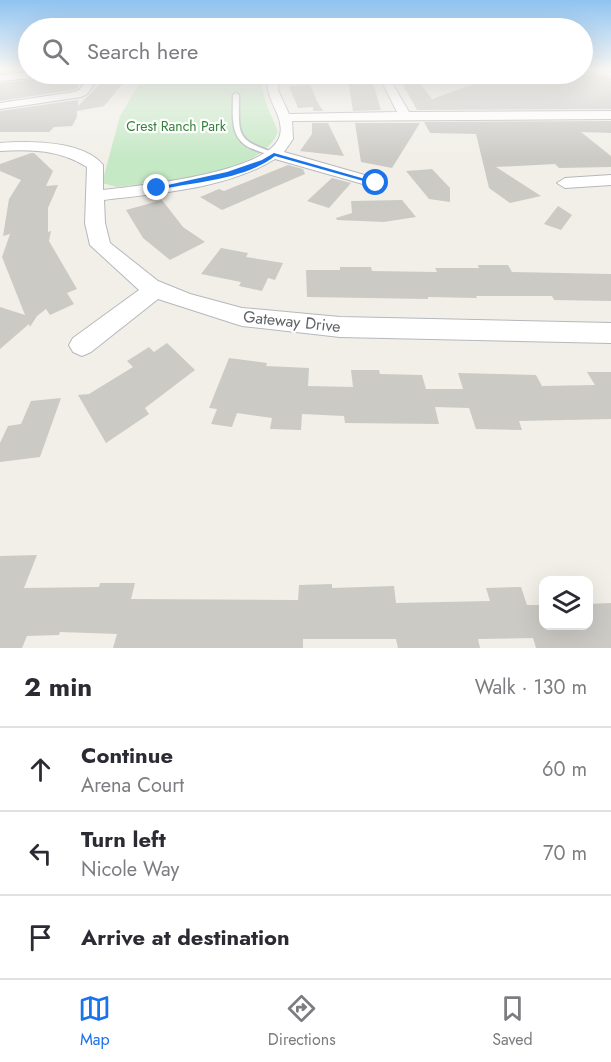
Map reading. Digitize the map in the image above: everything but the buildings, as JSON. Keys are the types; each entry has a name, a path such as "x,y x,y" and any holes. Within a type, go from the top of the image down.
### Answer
{"street":[{"path":"0,106 57,98"},
{"path":"94,196 157,188 228,174 264,162 279,150 287,138 283,118 274,98"},
{"path":"396,98 405,116"},
{"path":"283,118 405,116 558,118 611,115"},
{"name":"Gateway Drive","path":"0,147 30,146 76,152 95,165 94,196 100,245 150,287 183,300 242,317 340,327 611,333"},
{"path":"274,154 376,183"},
{"path":"565,183 611,180"},
{"path":"82,345 156,290"}],"lane":[{"path":"236,98 239,141 249,147 274,154"}],"green space":[{"name":"Crest Ranch Park","path":"131,98 265,98 278,132 268,147 251,158 230,167 181,179 117,187 102,183 120,116"}],"route":[{"path":"157,188 228,174 264,162 274,154 376,183"}]}
